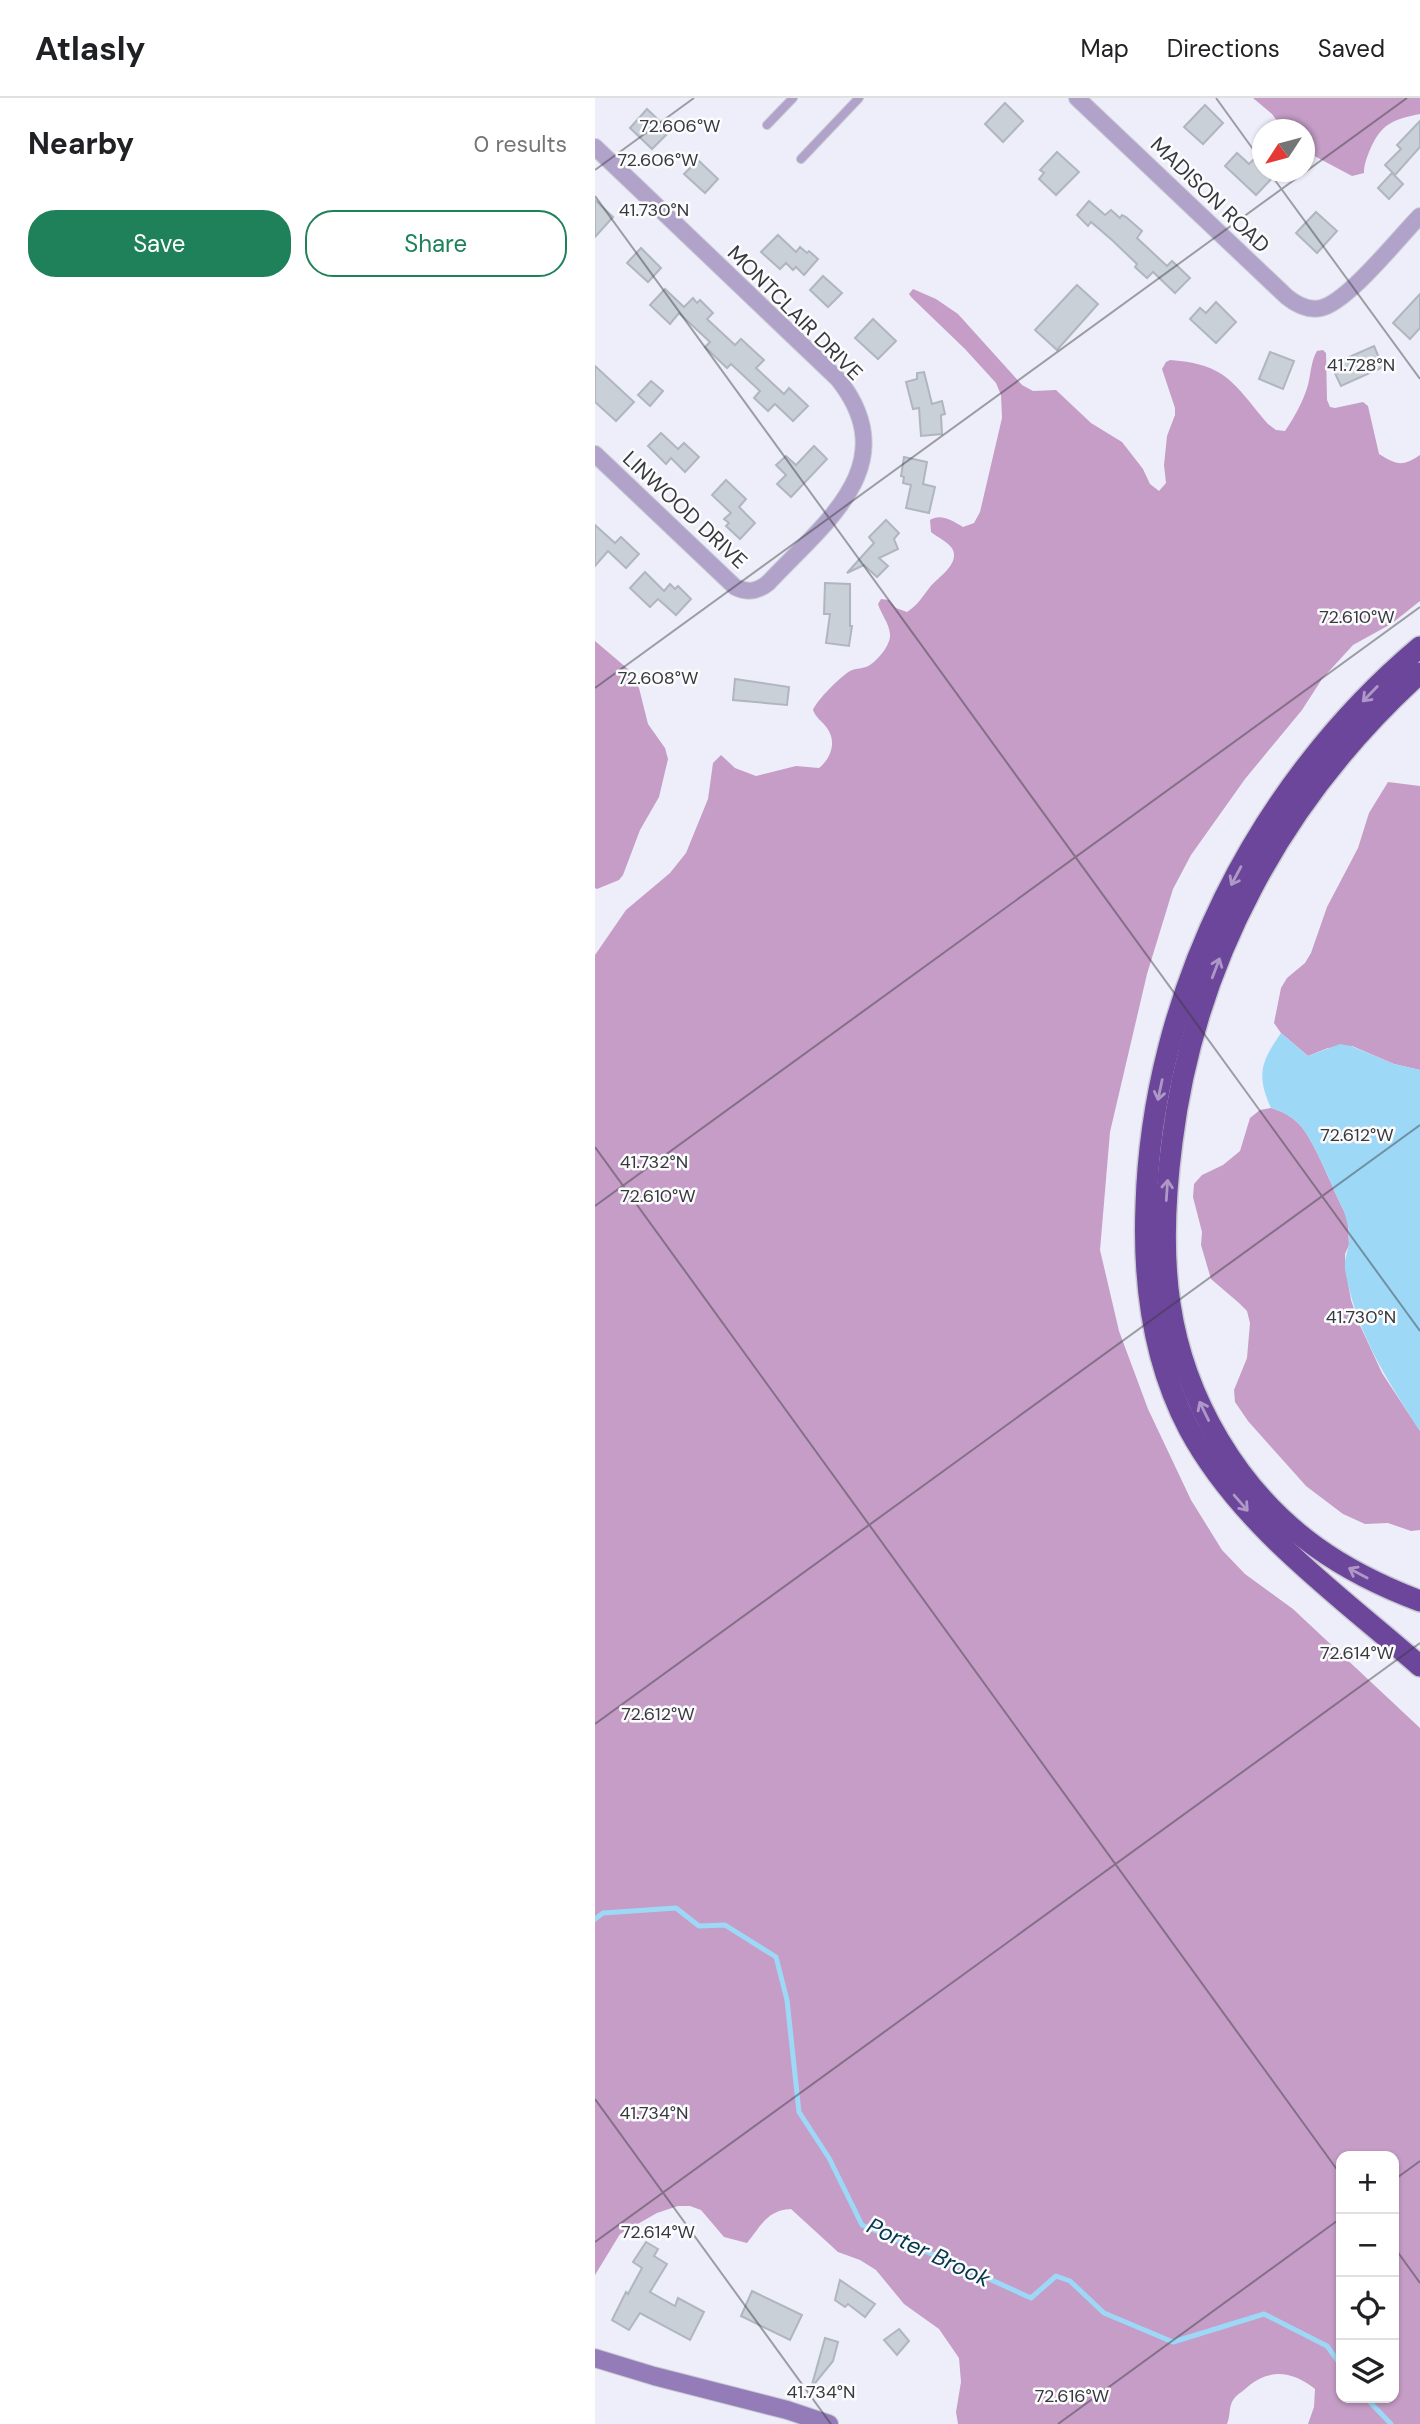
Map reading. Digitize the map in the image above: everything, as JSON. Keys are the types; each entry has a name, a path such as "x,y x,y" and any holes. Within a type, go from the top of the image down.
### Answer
{"highway":[{"path":"1420,647 1364,699 1300,774 1257,840 1215,918 1186,992 1163,1073 1149,1158 1145,1223 1147,1284 1158,1344 1173,1393 1199,1446 1237,1500 1269,1533 1420,1666"},
{"path":"1420,673 1375,716 1322,778 1277,843 1236,920 1203,1003 1183,1074 1170,1160 1165,1232 1170,1306 1184,1363 1205,1414 1232,1459 1271,1507 1319,1550 1367,1578 1420,1601"}],"street":[{"name":"MADISON ROAD","path":"1077,98 1287,297 1303,307 1320,309 1342,298 1420,216"},
{"name":"MONTCLAIR DRIVE","path":"595,147 838,379 858,413 864,438 864,452 852,490 768,583 748,591"},
{"name":"LINWOOD DRIVE","path":"595,454 734,587 748,591"},
{"path":"595,2358 829,2424"}],"lane":[{"path":"767,125 793,98"},
{"path":"801,159 859,98"}],"shaded area":[{"path":"1253,98 1420,98 1420,114 1394,121 1383,129 1369,152 1364,173 1352,176 1315,156 1315,119 1276,119"},
{"path":"913,289 936,299 958,314 1022,385 1033,391 1056,390 1091,423 1122,442 1143,469 1150,484 1159,491 1166,483 1164,465 1167,436 1175,415 1162,369 1170,360 1189,362 1217,371 1237,387 1268,424 1276,430 1285,431 1304,397 1315,355 1317,351 1323,350 1326,353 1327,400 1330,407 1363,402 1368,406 1379,454 1400,463 1420,455 1420,601 1391,624 1353,645 1322,679 1302,710 1245,779 1191,855 1173,889 1147,974 1110,1132 1100,1250 1119,1331 1148,1409 1191,1500 1222,1550 1245,1574 1293,1609 1420,1728 1420,2424 1308,2424 1314,2407 1315,2389 1297,2378 1279,2374 1261,2378 1236,2397 1231,2404 1227,2424 958,2424 956,2412 961,2382 959,2358 939,2329 904,2304 876,2270 860,2260 838,2252 791,2209 770,2216 747,2243 724,2237 701,2210 690,2206 678,2206 657,2213 620,2234 595,2275 595,955 626,910 670,873 686,853 708,799 713,763 721,755 735,768 756,776 796,766 819,768 823,764 831,750 832,739 813,710 841,678 850,671 870,665 886,647 890,634 878,604 881,599 889,600 896,608 907,612 953,561 953,550 931,532 930,520 943,518 963,527 974,523 980,512 1002,418 1001,395 996,383 965,349 909,294"},
{"path":"595,641 628,669 639,688 648,724 665,748 668,759 659,797 640,830 623,875 619,880 597,889 595,888"},
{"path":"1388,782 1420,786 1420,1070 1394,1064 1352,1046 1328,1048 1308,1056 1281,1033 1274,1023 1281,988 1311,953 1327,907 1358,848 1369,813"},
{"path":"1271,1108 1290,1116 1305,1131 1348,1222 1349,1245 1345,1254 1345,1266 1358,1321 1382,1373 1420,1431 1420,1530 1411,1531 1388,1523 1365,1524 1343,1514 1306,1486 1248,1421 1235,1402 1234,1390 1247,1358 1250,1323 1247,1311 1211,1279 1201,1245 1202,1232 1193,1197 1194,1184 1202,1175 1223,1165 1240,1151 1250,1118 1260,1110"}],"water":[{"path":"1281,1033 1308,1056 1340,1044 1394,1064 1420,1070 1420,1431 1385,1375 1358,1318 1345,1269 1349,1239 1347,1223 1323,1165 1305,1131 1286,1114 1271,1108 1266,1096 1263,1069 1269,1052"}],"building":[{"path":"1005,103 1023,121 1003,142 985,124"},
{"path":"1205,105 1223,123 1203,144 1184,127"},
{"path":"647,109 670,131 652,149 630,128"},
{"path":"1420,121 1420,147 1395,175 1385,165 1401,149 1397,145"},
{"path":"1057,152 1079,172 1056,195 1039,179 1044,173 1040,170"},
{"path":"1237,153 1249,164 1252,161 1252,182 1268,182 1256,195 1225,166"},
{"path":"698,160 718,179 705,193 684,174"},
{"path":"1392,173 1403,184 1389,199 1378,188"},
{"path":"595,200 613,217 595,237"},
{"path":"1089,201 1105,215 1111,210 1120,218 1122,215 1126,217 1142,231 1137,238 1167,266 1172,261 1190,278 1175,293 1153,272 1147,278 1135,267 1137,264 1112,240 1091,222 1088,226 1077,215"},
{"path":"1316,212 1337,231 1317,253 1296,233"},
{"path":"778,235 796,252 800,247 818,259 804,275 796,267 793,270 786,263 780,269 761,252"},
{"path":"641,248 661,268 648,282 627,263"},
{"path":"823,276 842,293 828,307 810,290"},
{"path":"1077,285 1098,304 1057,350 1035,330"},
{"path":"665,289 684,307 693,298 697,303 700,300 713,313 707,319 735,345 741,339 764,360 756,368 784,394 789,388 808,406 793,421 775,404 768,411 754,398 760,391 731,364 727,368 705,347 710,342 679,313 670,324 650,305"},
{"path":"1420,294 1420,328 1410,339 1393,323"},
{"path":"1216,302 1236,322 1216,343 1190,319 1200,308 1206,313"},
{"path":"873,319 896,341 878,359 855,338"},
{"path":"1374,346 1383,367 1341,386 1331,365"},
{"path":"1270,352 1294,361 1283,389 1259,379"},
{"path":"595,366 634,402 616,421 595,402"},
{"path":"924,372 932,404 942,401 945,414 941,415 942,434 921,436 919,408 913,409 906,382 917,379 917,373"},
{"path":"651,381 663,391 650,406 638,395"},
{"path":"661,433 678,449 684,443 699,457 685,472 671,458 666,464 648,446"},
{"path":"814,446 827,459 791,497 777,484 786,475 776,465 786,456 796,465"},
{"path":"904,457 927,462 923,484 935,487 929,513 906,508 911,485 903,483 904,477 901,476"},
{"path":"726,480 746,499 739,507 755,523 740,539 726,526 729,523 724,519 731,513 712,495"},
{"path":"886,520 899,533 894,539 898,549 879,558 888,566 877,577 864,565 847,573 874,543 869,537"},
{"path":"595,525 615,543 621,537 639,554 626,568 608,551 595,566"},
{"path":"645,572 664,591 670,584 675,589 678,586 691,599 676,615 658,599 650,607 630,588"},
{"path":"825,583 850,584 852,626 849,646 826,643 830,614 824,614"},
{"path":"735,679 789,687 787,705 733,700"},
{"path":"646,2242 658,2249 654,2256 667,2264 650,2292 675,2306 678,2298 704,2312 690,2340 640,2313 629,2330 612,2320 642,2268 633,2262"},
{"path":"840,2280 875,2304 865,2317 848,2304 845,2307 835,2300"},
{"path":"752,2291 802,2315 790,2340 741,2316"},
{"path":"899,2329 909,2341 897,2355 884,2340"},
{"path":"825,2338 838,2342 833,2361 811,2388"}],"waterway":[{"name":"Porter Brook","path":"595,1919 603,1913 676,1908 699,1926 725,1925 776,1957 787,2000 799,2112 829,2158 862,2225 1031,2298 1056,2276 1070,2281 1104,2313 1173,2342 1264,2314 1327,2346 1336,2358"},
{"name":"Porter Brook","path":"1371,2403 1391,2424"}]}
